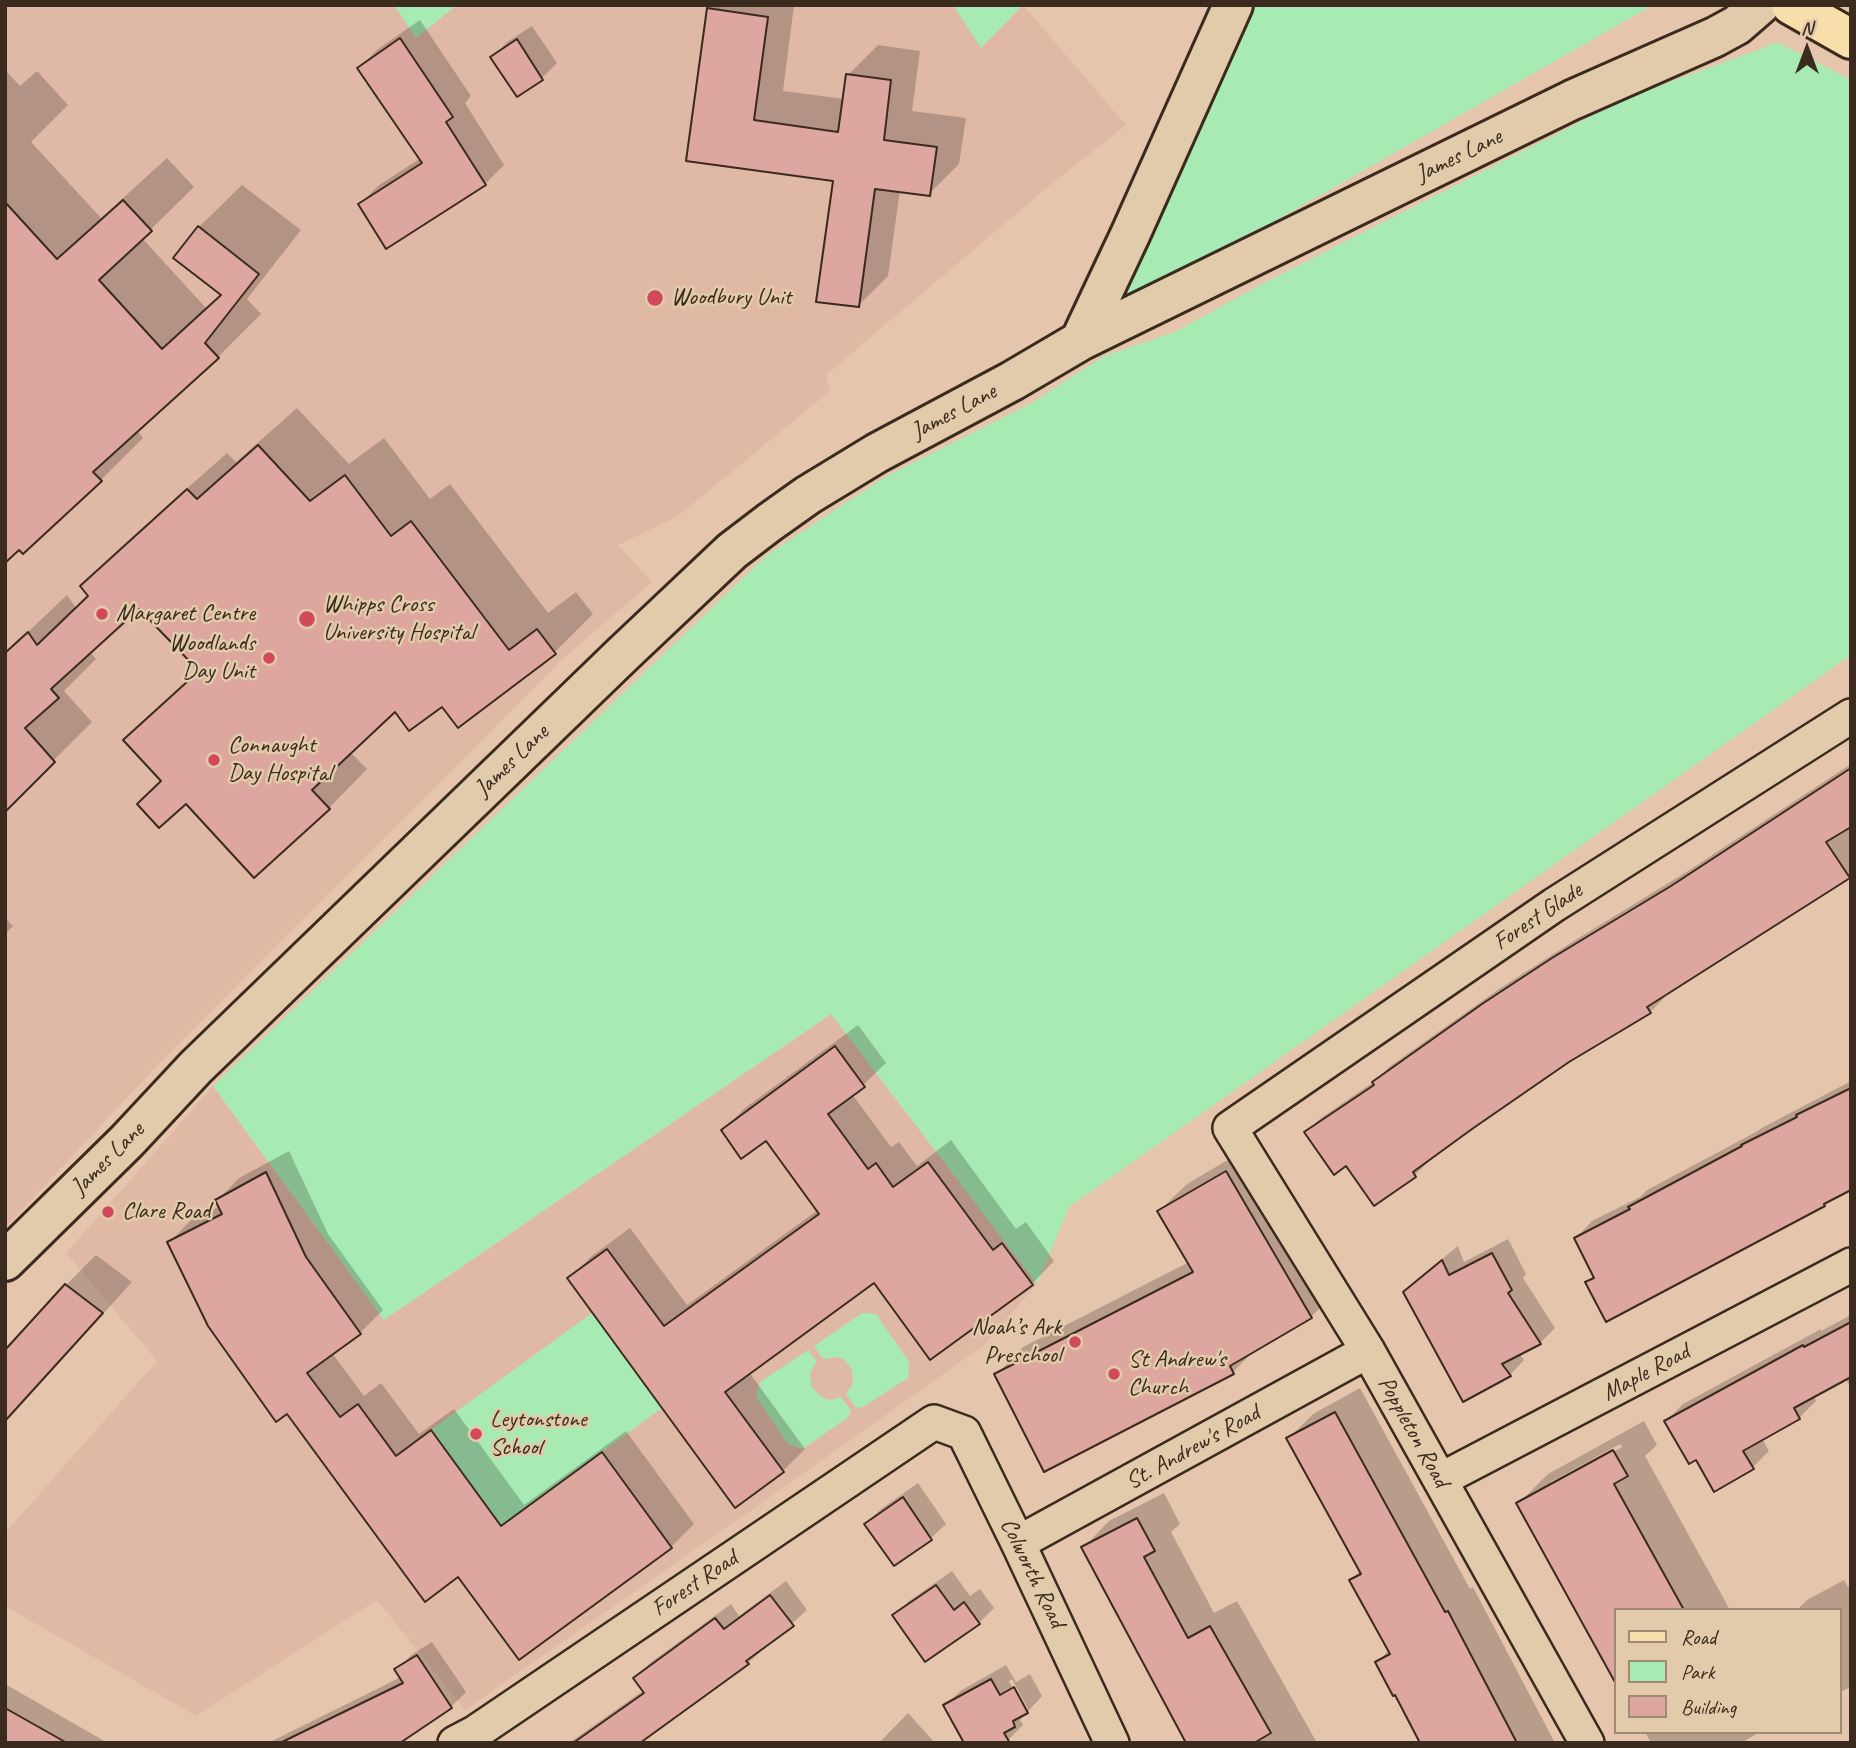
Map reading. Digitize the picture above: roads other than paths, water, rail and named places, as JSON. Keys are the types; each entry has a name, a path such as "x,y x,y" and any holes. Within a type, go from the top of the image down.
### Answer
{"main road":[{"path":"1791,5 1851,39"}],"street":[{"path":"1080,341 1233,5"},
{"name":"James Lane","path":"5,1261 127,1142 205,1057 623,654 732,551 808,495 877,453 1012,381 1080,341 1573,100 1715,37 1737,25 1759,5"},
{"name":"Forest Glade","path":"1230,1128 1554,905 1851,716"},
{"name":"Poppleton Road","path":"1230,1128 1368,1351 1587,1743"},
{"name":"Maple Road","path":"1440,1480 1851,1265"},
{"name":"St. Andrew's Road","path":"1018,1543 1368,1351"},
{"name":"Colworth Road","path":"933,1422 964,1433 1112,1743"},
{"name":"Forest Road","path":"455,1743 476,1732 933,1422"}],"place":[{"name":"Woodbury Unit","path":"655,298"},
{"name":"Margaret Centre","path":"102,614"},
{"name":"Whipps Cross University Hospital","path":"307,619"},
{"name":"Woodlands Day Unit","path":"269,658"},
{"name":"Connaught Day Hospital","path":"214,760"},
{"name":"Clare Road","path":"108,1212"},
{"name":"Noah’s Ark Preschool","path":"1075,1342"},
{"name":"St Andrew's Church","path":"1114,1374"},
{"name":"Leytonstone School","path":"476,1434"}]}
